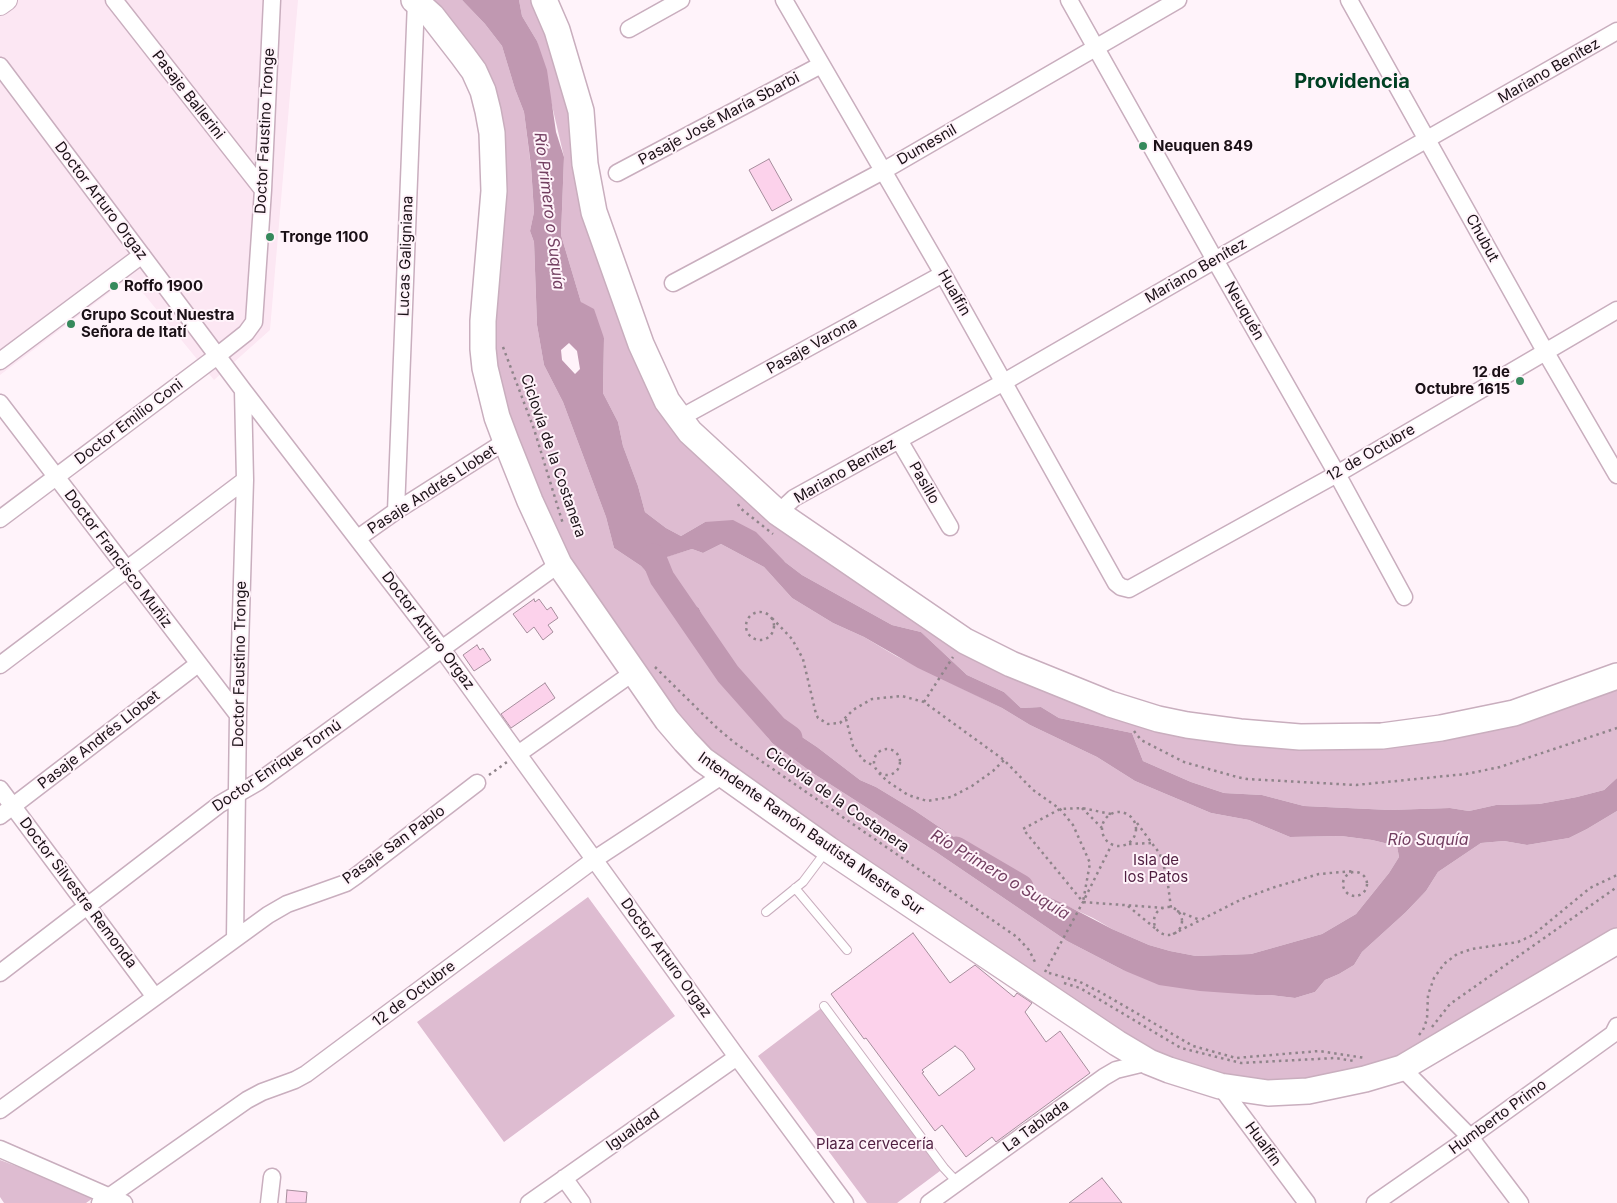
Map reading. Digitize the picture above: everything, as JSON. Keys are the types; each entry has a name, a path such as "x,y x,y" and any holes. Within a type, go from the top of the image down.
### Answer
{"main road":[{"path":"544,0 557,30 581,111 585,164 594,212 641,344 667,401 690,432 778,513 964,641 987,653 1110,704 1158,719 1240,732 1300,737 1382,736 1441,728 1514,713 1617,676"},
{"name":"Intendente Ramón Bautista Mestre Sur","path":"415,1 432,16 474,71 483,91 488,111 492,133 494,190 483,321 483,349 485,368 497,416 506,441 530,501 559,564 643,668 667,720 703,760 828,849 1109,1038 1149,1062 1220,1086 1268,1093 1308,1091 1365,1079 1402,1068 1617,940"}],"street":[{"path":"0,5 7,0"},
{"name":"Pasaje Ballerini","path":"114,0 263,190"},
{"name":"Doctor Faustino Tronge","path":"254,322 263,190 272,0"},
{"path":"630,29 681,0"},
{"name":"Hualfin","path":"784,0 944,274 1116,583 1121,588"},
{"name":"Neuquén","path":"1069,0 1337,474 1404,597"},
{"name":"Dumesnil","path":"673,283 883,171 1178,0"},
{"name":"Chubut","path":"1349,0 1545,351 1617,475"},
{"name":"Lucas Galigniana","path":"396,511 415,1"},
{"name":"Mariano Benítez","path":"778,513 794,498 1004,382 1617,32"},
{"name":"Pasaje José María Sbarbi","path":"617,173 821,65"},
{"name":"Doctor Arturo Orgaz","path":"0,66 217,356 442,650 737,1057 846,1203"},
{"path":"0,361 142,255"},
{"name":"Pasaje Varona","path":"680,418 944,274"},
{"name":"12 de Octubre","path":"1121,588 1129,589 1337,474 1617,310"},
{"name":"Doctor Emilio Coni","path":"0,519 217,356 246,333 254,322"},
{"name":"Doctor Faustino Tronge","path":"235,938 238,715 245,480 243,390"},
{"name":"Doctor Francisco Muñiz","path":"0,403 238,715"},
{"name":"Pasillo","path":"899,440 950,527"},
{"name":"Pasaje Andrés Llobet","path":"358,538 396,511 506,441"},
{"path":"0,665 245,480"},
{"name":"Doctor Enrique Tornú","path":"0,973 220,804 258,782 559,564"},
{"name":"Pasaje Andrés Llobet","path":"6,811 198,664"},
{"path":"518,754 643,668"},
{"name":"12 de Octubre","path":"111,1201 247,1100 306,1074 595,859 723,775"},
{"name":"Pasaje San Pablo","path":"0,1110 268,915 287,904 346,883 477,782"},
{"name":"Doctor Silvestre Remonda","path":"0,789 6,811 87,906 155,997"},
{"name":"Humberto Primo","path":"1375,1203 1613,1034 1617,1026"},
{"name":"Igualdad","path":"530,1203 737,1057"},
{"name":"La Tablada","path":"930,1203 1104,1077 1116,1070 1149,1062"},
{"path":"1402,1068 1470,1137 1520,1203"},
{"name":"Hualfin","path":"1220,1086 1306,1203"},
{"path":"0,1149 111,1201"},
{"path":"269,1203 272,1177"},
{"path":"564,1178 582,1203"}],"lane":[{"path":"766,912 803,882 828,849"},
{"path":"795,888 847,950"},
{"path":"824,1006 944,1168 957,1182"}],"path":[{"name":"Ciclovía de la Costanera","path":"502,344 534,429 566,531"},
{"path":"772,618 774,623 772,633 765,640 755,640 748,634 745,626 746,621 752,614 760,612 772,618 792,639 803,659 818,718 828,724 833,724 846,718 853,710 872,699 902,696 924,702 1004,760 1033,790 1060,809 1074,825 1090,863 1083,902"},
{"path":"924,702 955,654"},
{"name":"Ciclovía de la Costanera","path":"643,668 735,743 1017,937 1029,950 1039,968 1045,972 1078,980 1193,1046 1236,1058 1319,1051 1367,1058"},
{"path":"846,718 853,746 863,760 874,766 887,781 908,795 926,801 952,797 972,786 993,771 1004,760"},
{"path":"1132,727 1141,740 1184,762 1223,774 1247,779 1356,785 1466,774 1500,767 1617,728"},
{"path":"874,766 874,758 883,750 892,750 898,755 900,764 896,772 888,776 879,773"},
{"path":"477,782 518,754"},
{"path":"1082,808 1102,828 1105,838 1112,844 1152,844"},
{"path":"1171,908 1167,877 1160,854 1132,817 1122,812 1111,814 1082,808 1060,809 1023,829 1083,902 1171,908 1200,920"},
{"path":"1102,828 1105,820 1111,814"},
{"path":"1128,844 1135,836 1136,831 1135,821 1132,817"},
{"path":"1048,966 1112,844"},
{"path":"1128,906 1157,930 1165,934 1173,934 1242,900 1275,887 1319,874 1354,871 1365,875 1368,882 1366,890 1357,896 1345,891 1343,883 1346,875 1354,871"},
{"path":"1417,1036 1423,1030 1427,1018 1428,995 1434,978 1444,964 1457,954 1472,949 1518,942 1533,935 1590,888 1617,875"},
{"path":"1428,1033 1450,1004 1617,887"},
{"path":"1157,930 1154,917 1164,908"},
{"path":"1173,934 1180,927 1181,922 1181,918 1176,910"},
{"path":"1057,981 1080,988 1181,1048 1241,1063 1334,1058 1364,1062"}],"shaded area":[{"path":"0,0 298,0 270,330 214,380 130,277 0,375"}],"green space":[{"path":"414,0 462,0 485,24 502,46 524,112 534,212 530,231 534,242 537,325 544,365 563,402 606,517 614,548 641,566 650,576 669,608 692,635 712,670 772,743 811,772 936,852 1067,941 1123,970 1256,995 1295,998 1315,992 1325,980 1354,965 1362,952 1426,891 1438,872 1481,843 1504,841 1527,845 1569,838 1617,811 1617,941 1402,1068 1308,1091 1169,1070 723,775 568,579 497,417 488,111"},
{"path":"519,0 544,0 587,183 690,432 965,641 1133,712 1382,736 1617,676 1617,778 1604,790 1577,797 1539,804 1496,805 1469,811 1450,808 1390,810 1304,806 1262,795 1224,793 1191,782 1143,761 1132,733 1059,718 1041,707 1021,708 1004,692 967,675 921,632 892,625 802,575 785,562 705,522 681,536 666,528 645,512 638,486 623,446 618,422 603,393 604,338 581,302 561,235 564,157 537,41 522,16"},
{"name":"Isla de los Patos","path":"721,544 764,567 792,598 833,623 1002,708 1030,725 1097,757 1135,781 1211,813 1249,820 1290,837 1341,836 1372,840 1397,846 1399,857 1389,873 1356,914 1322,934 1251,954 1196,956 1149,945 1112,929 1093,918 1030,889 1019,880 1008,866 986,870 985,858 914,810 876,787 860,780 817,747 784,725 766,717 748,702 734,684 718,654 699,608 669,591 665,575 666,557 692,549 703,553"},
{"path":"588,897 675,1016 504,1142 417,1022"},
{"name":"Plaza cervecería","path":"824,1006 944,1168 897,1203 867,1203 758,1056"},
{"path":"0,1160 96,1196 86,1203 4,1203 0,1197"}],"water":[{"name":"Río Suquía","path":"462,0 519,0 522,16 537,41 547,70 556,132 564,157 561,235 581,302 594,309 604,338 603,393 618,422 623,446 638,486 645,512 666,528 681,536 705,522 733,520 756,532 785,562 802,575 892,625 921,632 967,675 1004,692 1021,708 1041,707 1059,718 1132,733 1143,761 1191,782 1224,793 1262,795 1304,806 1390,810 1450,808 1469,811 1496,805 1539,804 1577,797 1604,790 1617,778 1617,811 1569,838 1527,845 1504,841 1481,843 1438,872 1426,891 1362,952 1354,965 1325,980 1315,992 1295,998 1200,991 1159,985 1123,970 1067,941 936,852 811,772 772,743 712,670 692,635 669,608 650,576 641,566 614,548 606,517 563,402 544,365 537,325 534,242 530,231 534,212 531,166 524,112 502,46 485,24","holes":["569,343 577,351 580,369 575,374 562,360 561,350","721,544 764,567 792,598 833,623 864,637 918,668 1002,708 1030,725 1097,757 1135,781 1211,813 1249,820 1290,837 1341,836 1372,840 1397,846 1399,857 1389,873 1356,914 1322,934 1251,954 1196,956 1149,945 1112,929 1030,889 1019,880 1008,866 986,870 985,858 914,810 876,787 860,780 817,747 784,725 766,717 748,702 734,684 718,654 699,608 669,591 665,575 667,557 692,549 703,553"]}],"building":[{"path":"769,159 792,200 772,211 749,170"},
{"path":"534,599 535,602 539,599 547,610 551,607 558,618 548,625 553,632 543,640 534,627 527,633 513,614"},
{"path":"477,645 480,650 483,648 491,660 474,671 463,655"},
{"path":"545,683 555,698 511,728 501,714"},
{"path":"913,933 950,983 975,965 1014,997 1017,993 1032,1003 1025,1012 1046,1042 1060,1031 1090,1073 996,1142 992,1137 966,1157 942,1125 935,1131 831,994","holes":["955,1046 963,1052 975,1069 939,1096 922,1073 924,1072 922,1070"]},
{"path":"1102,1178 1122,1203 1069,1203"},
{"path":"287,1190 307,1192 306,1203 286,1203"}],"waterway":[{"name":"Río Primero o Suquía","path":"653,556 662,578 728,674 776,728 790,738"},
{"name":"Río Primero o Suquía","path":"956,849 1021,887"}],"place":[{"name":"Neuquen 849","path":"1143,146"},
{"name":"Tronge 1100","path":"270,237"},
{"name":"Roffo 1900","path":"114,286"},
{"name":"Grupo Scout Nuestra Señora de Itatí","path":"71,324"},
{"name":"12 de Octubre 1615","path":"1520,381"}],"district":[{"name":"Providencia","path":"1352,82"}]}
